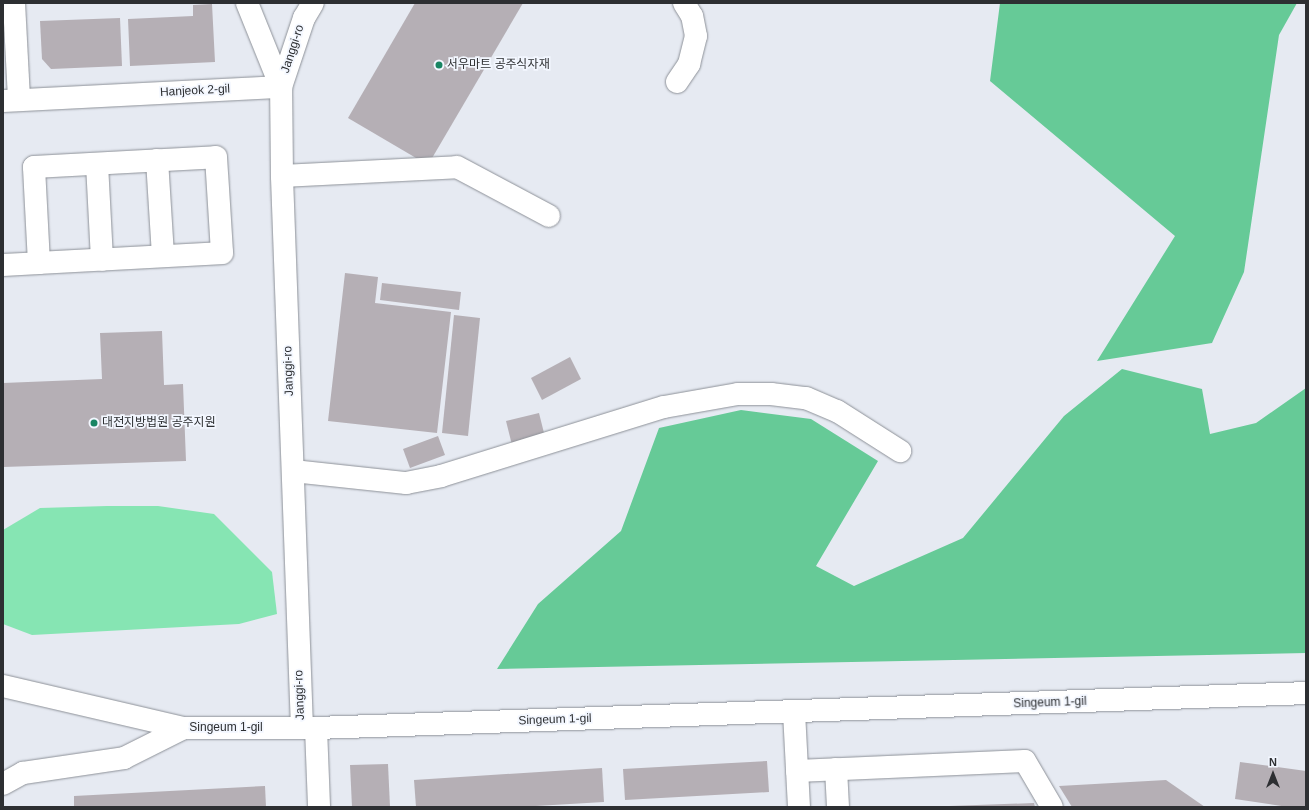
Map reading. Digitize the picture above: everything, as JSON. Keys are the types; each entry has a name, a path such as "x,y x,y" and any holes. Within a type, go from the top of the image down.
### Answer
{"street":[{"name":"Hanjeok 2-gil","path":"14,3 11,100 281,87"},
{"path":"247,3 281,87"},
{"path":"677,82 689,64 696,36 692,16 684,3"},
{"name":"Janggi-ro","path":"304,8 281,87 282,176 293,471 309,728"},
{"path":"3,265 222,253 216,157 34,167 39,263"},
{"path":"158,160 163,256"},
{"path":"96,164 102,260"},
{"path":"282,176 457,167 549,216"},
{"path":"293,471 406,483 441,476 664,407 738,394 771,394 806,398 837,411 900,451"},
{"path":"3,686 184,728"},
{"name":"Singeum 1-gil","path":"3,784 23,773 124,758 184,728 309,728 1306,693"},
{"path":"794,712 799,807"},
{"path":"309,728 319,807"},
{"path":"797,771 1025,761 1052,807"},
{"path":"836,769 838,807"}],"green space":[{"path":"1000,3 1297,3 1279,35 1244,272 1212,343 1097,361 1175,236 990,81"},
{"path":"1122,369 1202,389 1210,434 1256,423 1306,388 1306,653 497,669 538,604 621,531 659,428 741,410 811,419 878,461 816,566 854,586 963,538 1064,416"},
{"path":"158,506 214,514 272,572 277,614 239,624 32,635 3,624 3,530 40,508"}],"building":[{"path":"415,3 523,3 428,165 348,118"},
{"path":"212,4 215,62 130,66 128,19 193,16 193,5"},
{"path":"120,18 122,66 51,69 42,59 40,21"},
{"path":"345,273 378,277 375,303 451,312 437,433 328,421"},
{"path":"382,283 461,292 459,310 380,300"},
{"path":"454,315 480,318 468,436 442,433"},
{"name":"대전지방법원 공주지원","path":"162,331 164,385 183,384 186,461 3,467 3,383 102,379 100,333"},
{"path":"570,357 581,379 542,400 531,378"},
{"path":"539,413 545,437 512,445 506,421"},
{"path":"438,436 445,455 410,468 403,449"},
{"path":"767,761 769,792 625,800 623,769"},
{"path":"1240,762 1306,771 1306,807 1288,807 1235,799"},
{"path":"388,764 390,807 352,807 350,765"},
{"path":"602,768 604,802 519,807 416,807 414,780"},
{"path":"1166,780 1205,807 1072,807 1059,786"},
{"path":"265,786 266,807 74,807 74,796"},
{"path":"1034,803 1035,807 949,806"}],"place":[{"name":"서우마트 공주식자재","path":"439,65"},
{"name":"대전지방법원 공주지원","path":"94,423"}]}
